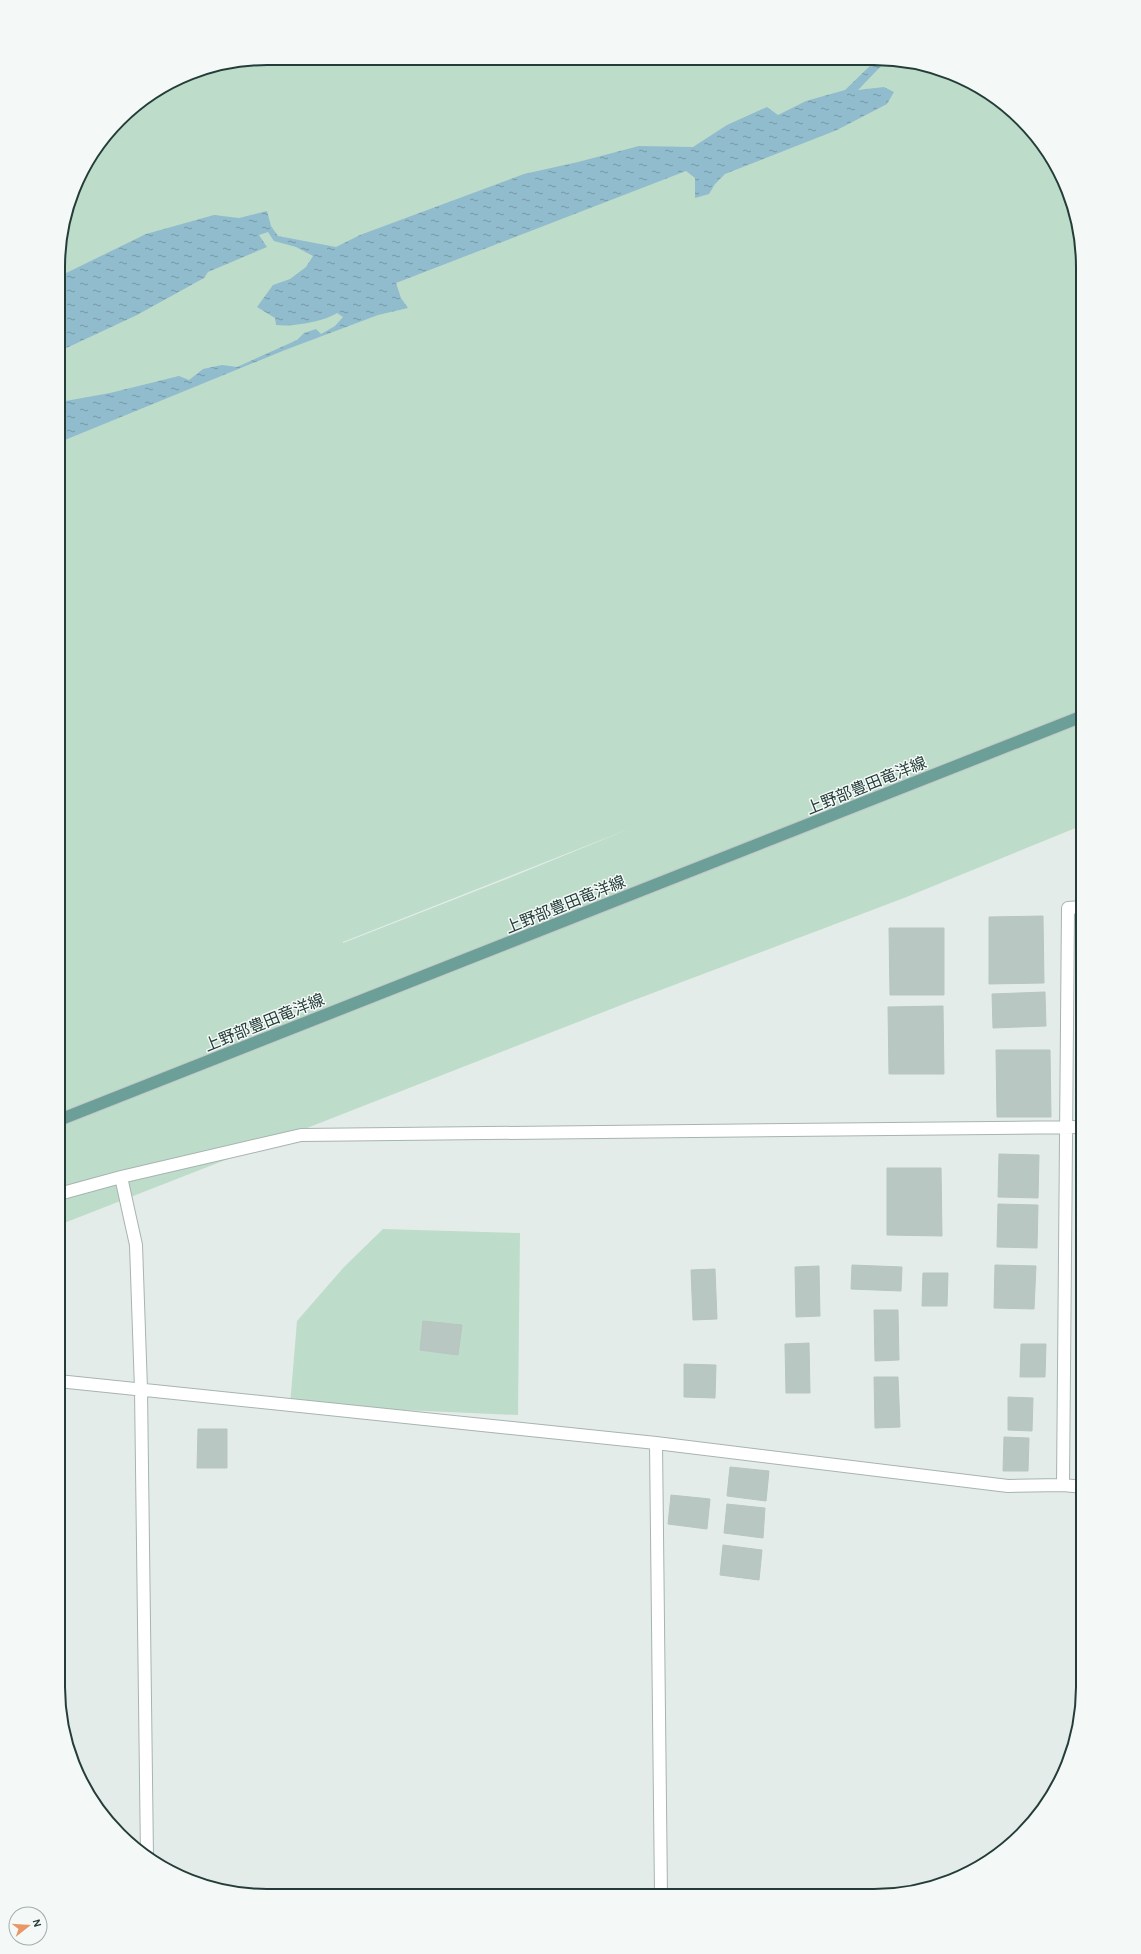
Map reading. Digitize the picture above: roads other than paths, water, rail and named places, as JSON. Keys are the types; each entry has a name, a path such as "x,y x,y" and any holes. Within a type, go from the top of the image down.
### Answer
{"main road":[{"name":"上野部豊田竜洋線","path":"65,1118 1076,719"}],"street":[{"path":"1063,1485 1068,908 1076,907"},
{"path":"65,1192 121,1177 301,1135 1076,1127"},
{"path":"121,1177 136,1245 141,1389 147,1849"},
{"path":"65,1382 656,1443 1008,1486 1063,1485 1076,1486"},
{"path":"656,1443 661,1889"}],"water":[{"path":"871,65 882,65 858,90 884,87 894,92 887,104 837,130 725,174 715,184 709,194 695,198 695,178 686,171 396,283 401,298 408,308 378,315 285,350 65,440 65,401 110,393 179,376 189,380 203,369 222,365 237,367 297,340 304,333 316,329 321,334 335,326 343,317 337,313 324,319 307,323 276,325 275,318 257,307 273,285 290,279 306,267 313,256 296,247 274,241 268,232 259,235 267,247 208,272 204,278 137,315 65,349 65,274 146,234 214,215 239,218 267,211 271,226 278,236 336,247 360,235 524,174 639,146 693,147 727,125 767,107 778,115 806,101 845,90"}]}
